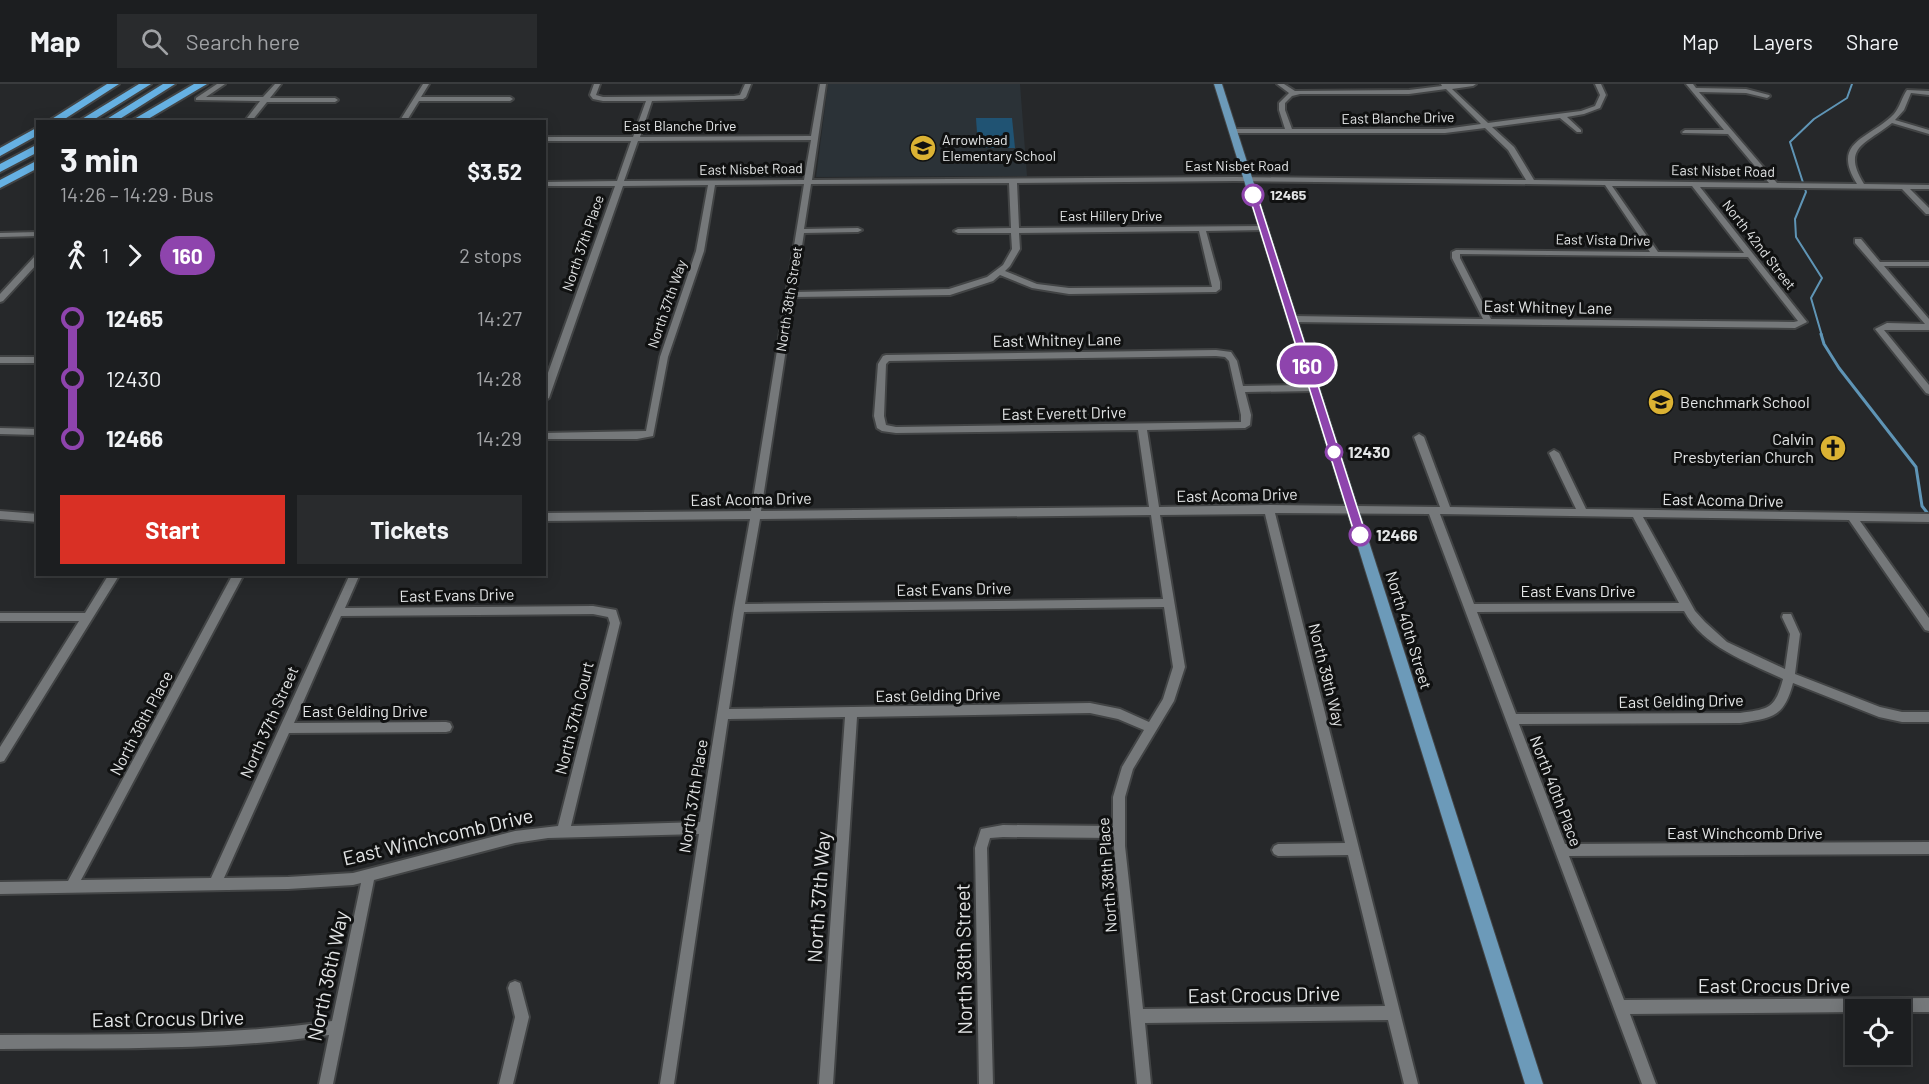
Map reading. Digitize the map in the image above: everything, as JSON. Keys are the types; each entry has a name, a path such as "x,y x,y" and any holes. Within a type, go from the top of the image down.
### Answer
{"highway":[{"path":"55,120 114,84"},
{"path":"85,120 146,84"},
{"path":"110,120 170,84"},
{"path":"139,120 202,84"},
{"path":"0,153 36,131"},
{"path":"0,169 36,148"},
{"path":"0,185 36,164"},
{"path":"0,196 36,176"}],"main road":[{"name":"North 40th Street","path":"1218,84 1534,1084"}],"street":[{"path":"222,84 198,99 335,100"},
{"path":"249,120 278,84"},
{"path":"403,120 426,84"},
{"path":"597,84 593,95 595,98 743,97 747,84"},
{"name":"North 38th Street","path":"756,514 823,84"},
{"path":"1280,84 1295,94"},
{"path":"1364,84 1368,92"},
{"path":"1289,131 1281,107 1285,99 1295,94 1314,91 1409,92 1473,84"},
{"name":"East Blanche Drive","path":"1233,131 1432,132 1487,126 1582,113 1598,107 1603,95 1598,84"},
{"path":"1445,86 1510,149 1531,182"},
{"path":"1691,87 1746,91 1767,96"},
{"path":"1691,87 1775,185"},
{"path":"1862,186 1851,170 1850,155 1857,146 1891,121 1902,108 1909,91 1929,93"},
{"name":"North 37th Place","path":"546,392 650,98"},
{"path":"416,99 510,99"},
{"path":"1562,116 1579,131"},
{"path":"1891,121 1929,132"},
{"path":"1685,132 1745,136"},
{"name":"East Blanche Drive","path":"546,139 815,138"},
{"name":"East Nisbet Road","path":"546,184 1248,179 1929,187"},
{"path":"789,295 888,290 950,292 990,279 1013,257 1017,230 1013,180"},
{"name":"North 37th Way","path":"546,436 650,434 664,357 700,251 712,183"},
{"path":"1607,183 1656,254"},
{"name":"North 42nd Street","path":"1694,184 1803,322"},
{"path":"1903,186 1929,212"},
{"name":"East Hillery Drive","path":"958,231 1264,228"},
{"path":"999,271 1035,286 1050,289 1082,291 1215,289 1216,282 1202,229"},
{"path":"800,231 858,230"},
{"path":"0,235 36,234"},
{"path":"1858,242 1929,325"},
{"name":"East Vista Drive","path":"1488,321 1456,258 1456,252 1750,255"},
{"path":"0,299 36,260"},
{"path":"1877,264 1929,264"},
{"path":"1119,281 1121,291"},
{"path":"0,288 10,288"},
{"name":"East Whitney Lane","path":"1293,319 1786,325 1803,322"},
{"path":"1929,325 1887,326 1879,329 1929,391"},
{"name":"East Whitney Lane","path":"882,428 879,416 880,395 882,364 886,358 1228,354 1233,361 1239,389"},
{"path":"0,360 36,360"},
{"path":"1239,389 1314,388"},
{"name":"East Everett Drive","path":"882,428 896,430 1245,425 1246,415 1239,389"},
{"name":"North 38th Place","path":"1142,427 1179,667 1167,701 1123,779 1119,797 1118,832 1144,1084"},
{"path":"0,431 36,432"},
{"name":"North 40th Place","path":"1419,437 1469,608 1649,1084"},
{"path":"1554,453 1582,512"},
{"name":"North 39th Way","path":"1269,509 1411,1084"},
{"name":"East Acoma Drive","path":"546,517 1352,509 1929,518"},
{"path":"1636,513 1687,607 1701,625 1723,645 1788,676 1879,712 1902,717 1929,717"},
{"name":"North 37th Place","path":"666,1084 739,608 756,514"},
{"path":"0,515 36,518"},
{"path":"1852,517 1929,627"},
{"path":"2,752 114,576"},
{"name":"North 36th Place","path":"71,887 238,576"},
{"name":"North 37th Street","path":"215,884 354,576"},
{"name":"East Evans Drive","path":"739,608 1170,603"},
{"name":"East Evans Drive","path":"1469,608 1687,607"},
{"name":"East Evans Drive","path":"338,612 593,610 612,613"},
{"name":"North 37th Court","path":"563,831 615,624 612,613"},
{"path":"0,617 88,616"},
{"name":"East Gelding Drive","path":"1511,719 1757,716 1779,705 1788,676 1795,633 1787,617"},
{"name":"East Gelding Drive","path":"723,714 1090,708 1120,714 1151,728"},
{"name":"North 37th Way","path":"825,1084 850,713"},
{"name":"East Gelding Drive","path":"285,728 446,727"},
{"name":"East Winchcomb Drive","path":"0,888 288,883 353,879 515,837 563,831 705,828"},
{"name":"North 38th Street","path":"986,1084 981,848 985,833 1003,831 1118,832"},
{"name":"East Winchcomb Drive","path":"1560,850 1929,848"},
{"path":"1278,850 1353,849"},
{"name":"North 36th Way","path":"326,1084 369,875"},
{"path":"506,1084 522,1017 515,988"},
{"name":"East Crocus Drive","path":"1620,1007 1929,1005"},
{"name":"East Crocus Drive","path":"1136,1016 1393,1013"},
{"name":"East Crocus Drive","path":"0,1042 246,1038 337,1027"}],"shaded area":[{"name":"Arrowhead Elementary School","path":"828,84 1020,84 1027,176 816,177"},
{"path":"976,118 1012,118 1015,148 978,148"}],"waterway":[{"path":"1822,336 1811,298 1822,278 1796,237 1795,219 1806,192 1790,142 1814,119 1847,98 1852,84"},
{"path":"1821,334 1824,344 1839,368 1916,467 1922,506 1929,515"}],"bus line":[{"name":"160","path":"1253,195 1360,535"}],"place":[{"name":"Arrowhead Elementary School","path":"923,148"},
{"name":"12465","path":"1253,195"},
{"name":"Benchmark School","path":"1661,402"},
{"name":"Calvin Presbyterian Church","path":"1833,448"},
{"name":"12430","path":"1334,452"},
{"name":"12466","path":"1360,535"}]}
